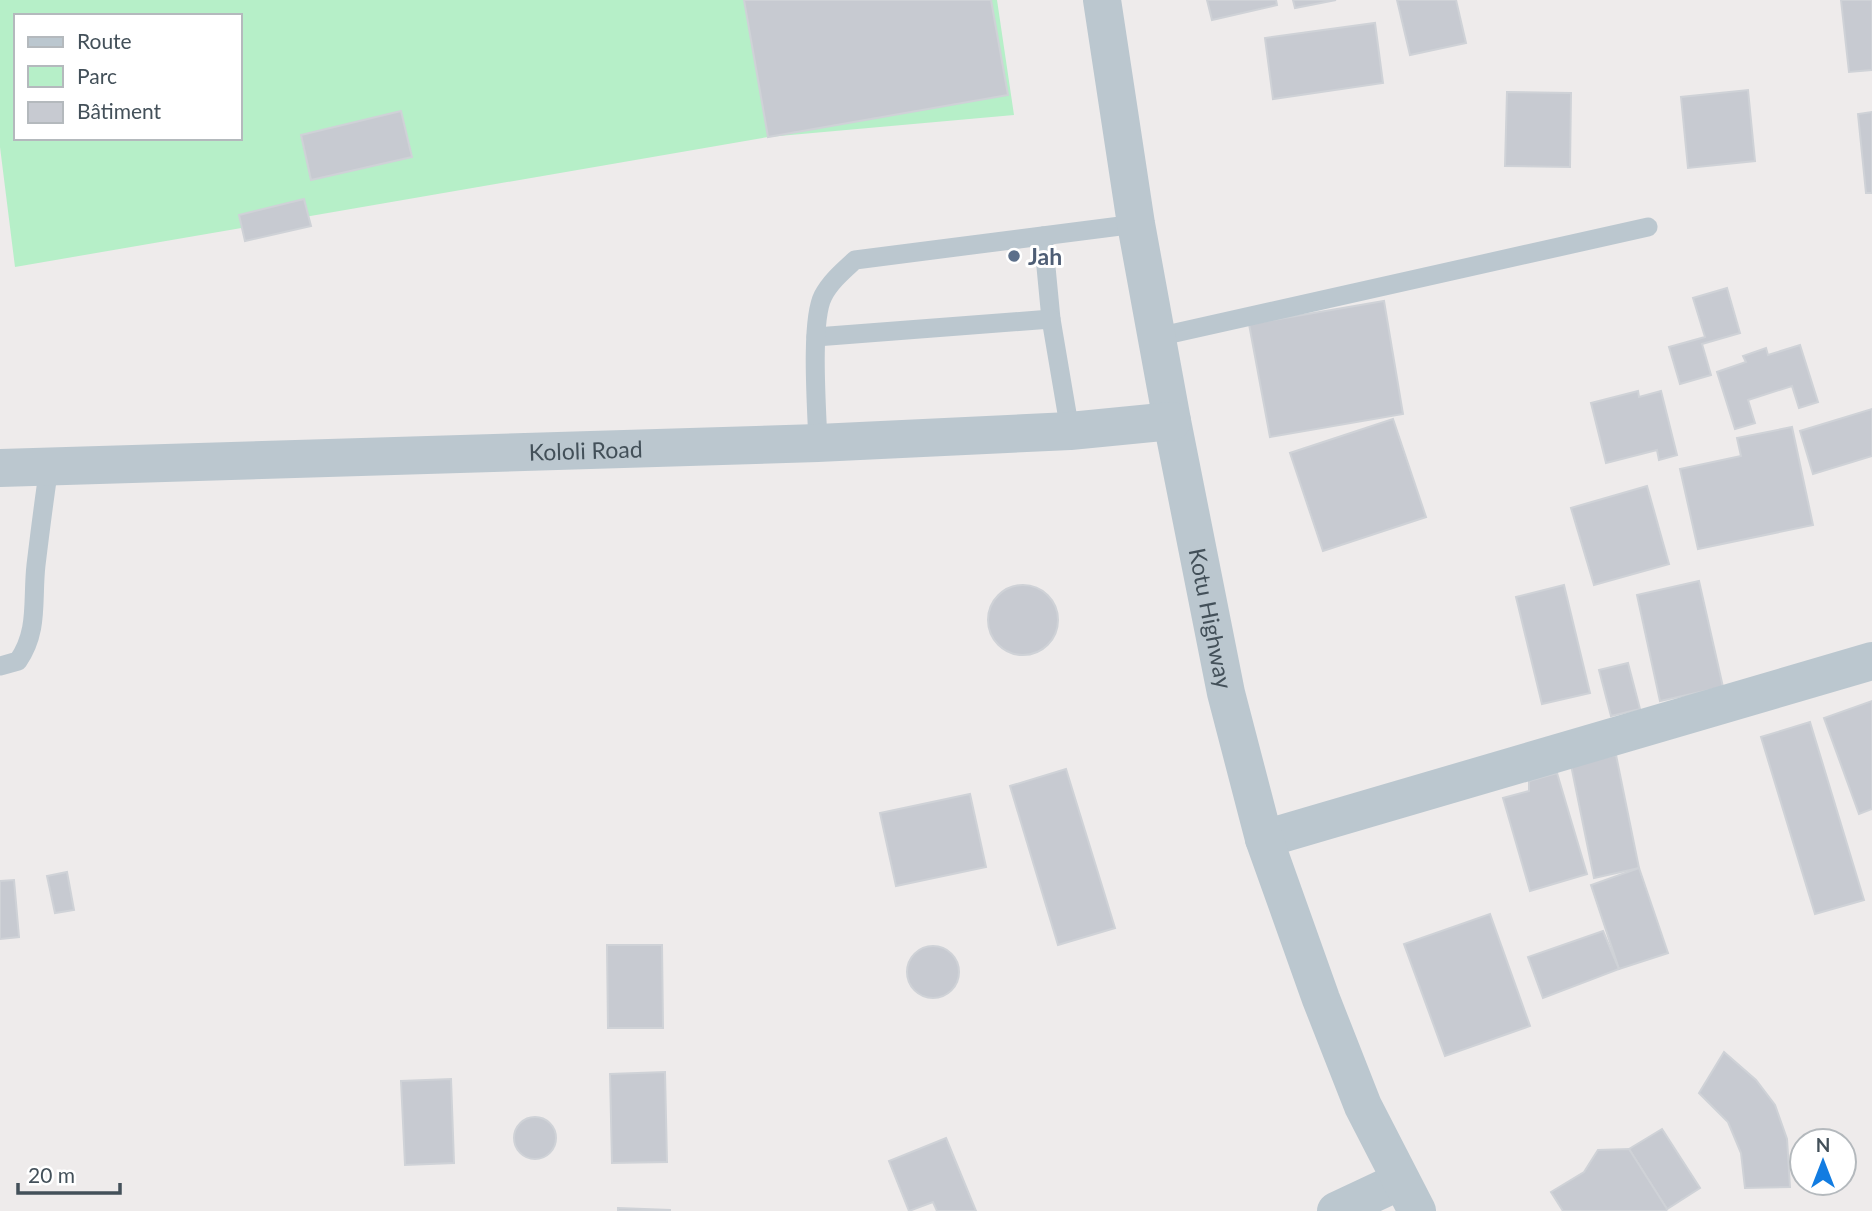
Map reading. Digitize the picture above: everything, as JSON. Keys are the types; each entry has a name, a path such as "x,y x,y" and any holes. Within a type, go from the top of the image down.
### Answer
{"street":[{"name":"Kotu Highway","path":"1102,0 1136,224 1226,693 1264,839 1321,999 1363,1107 1408,1196"},
{"name":"Kololi Road","path":"0,468 818,443 1070,431 1172,422"},
{"path":"1264,839 1872,661"},
{"path":"1336,1211 1408,1196"}],"lane":[{"path":"818,443 816,337 821,298 838,275 855,260 1136,224"},
{"path":"1157,337 1648,227"},
{"path":"1043,236 1051,319 1070,431"},
{"path":"816,337 1051,319"},
{"path":"0,666 18,661 29,646 35,569 49,467"}],"green space":[{"path":"0,0 997,0 1014,115 768,137 15,267 0,147"}],"building":[{"path":"744,0 991,0 1008,95 768,137"},
{"path":"1207,0 1276,0 1277,5 1212,20"},
{"path":"1293,0 1336,0 1295,8"},
{"path":"1397,0 1456,0 1466,43 1410,55"},
{"path":"1841,0 1872,0 1872,70 1849,72"},
{"path":"1375,23 1383,83 1273,99 1265,38"},
{"path":"1748,90 1755,161 1688,168 1681,97"},
{"path":"1507,92 1571,93 1570,167 1505,166"},
{"path":"401,111 412,157 311,180 301,135"},
{"path":"1872,112 1872,193 1866,193 1858,114"},
{"path":"304,199 311,226 245,241 239,215"},
{"path":"1727,288 1740,333 1702,344 1711,375 1680,384 1669,347 1705,337 1693,298"},
{"path":"1384,301 1403,414 1270,437 1249,324"},
{"path":"1800,345 1818,402 1799,408 1792,386 1748,400 1755,423 1735,429 1717,372 1746,362 1743,356 1766,348 1768,355"},
{"path":"1638,391 1639,397 1661,391 1677,455 1659,460 1657,450 1606,463 1591,403"},
{"path":"1872,409 1872,456 1813,474 1800,431"},
{"path":"1393,419 1426,517 1323,551 1290,453"},
{"path":"1792,427 1813,525 1698,549 1680,469 1741,456 1737,438"},
{"path":"1647,486 1669,564 1594,585 1571,508"},
{"path":"1699,581 1723,687 1660,701 1637,595"},
{"path":"1023,585 1042,591 1052,601 1058,620 1052,639 1042,649 1023,655 1004,649 994,639 988,620 994,601 1004,591"},
{"path":"1564,585 1590,693 1542,704 1516,597"},
{"path":"1628,663 1640,709 1611,716 1599,670"},
{"path":"1872,701 1872,809 1859,814 1824,718"},
{"path":"1810,722 1864,900 1815,914 1761,737"},
{"path":"1616,755 1639,868 1594,878 1571,765"},
{"path":"1066,769 1115,928 1058,945 1010,786"},
{"path":"1557,773 1587,874 1530,891 1503,798 1529,791 1529,781"},
{"path":"970,794 986,867 896,886 880,813"},
{"path":"1639,868 1668,953 1619,969 1591,885"},
{"path":"67,872 74,910 55,913 47,876"},
{"path":"14,880 19,937 0,939 0,881"},
{"path":"1490,914 1530,1026 1445,1056 1404,944"},
{"path":"1603,931 1619,969 1543,998 1528,957"},
{"path":"607,945 662,945 663,1028 608,1028"},
{"path":"933,946 943,948 951,954 957,962 957,982 951,990 943,996 933,998 923,996 915,990 909,982 907,972 909,962 915,954 923,948"},
{"path":"1724,1052 1756,1080 1775,1105 1787,1139 1788,1187 1745,1188 1741,1153 1728,1122 1699,1093"},
{"path":"665,1072 667,1162 612,1163 610,1074"},
{"path":"451,1079 454,1163 405,1165 401,1081"},
{"path":"535,1117 550,1123 556,1138 550,1153 535,1159 520,1153 514,1138 520,1123"},
{"path":"1662,1129 1700,1188 1667,1209 1629,1149"},
{"path":"946,1138 976,1211 937,1211 933,1202 909,1211 889,1161"},
{"path":"1629,1149 1666,1211 1563,1211 1551,1192 1584,1172 1598,1150"},
{"path":"618,1208 670,1210 670,1211 618,1211"}],"place":[{"name":"Jah","path":"1014,256"}]}
